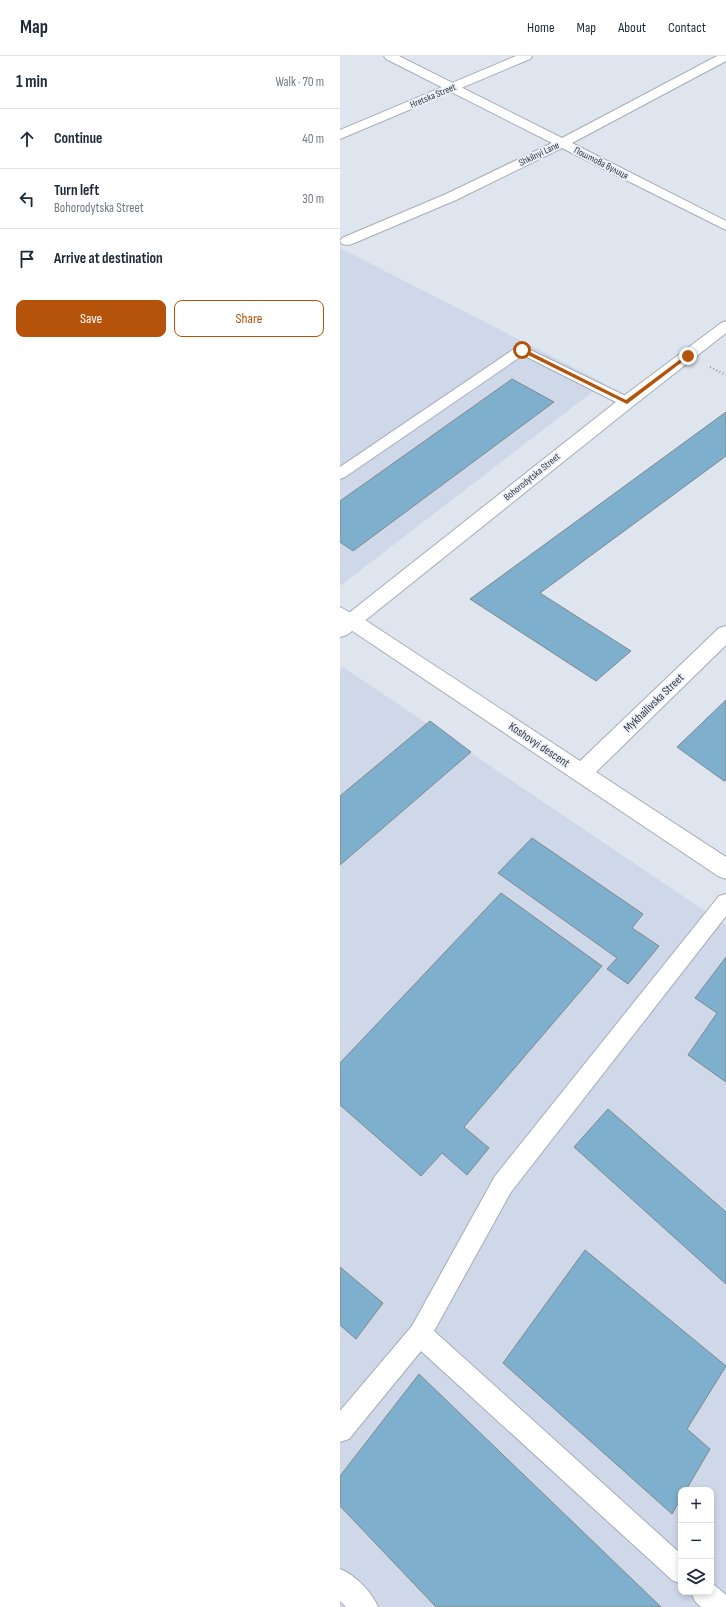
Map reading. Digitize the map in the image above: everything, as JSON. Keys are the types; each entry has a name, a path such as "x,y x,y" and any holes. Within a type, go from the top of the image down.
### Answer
{"street":[{"name":"Поштова вулиця","path":"390,56 726,226"},
{"name":"Hretska Street","path":"340,135 526,56"},
{"name":"Shkilnyi Lane","path":"347,241 451,197 562,143 726,56"},
{"name":"Bohorodytska Street","path":"344,621 726,326"},
{"name":"Koshovyi descent","path":"344,621 581,773 726,869"},
{"name":"Mykhailivska Street","path":"581,773 726,634"}],"lane":[{"path":"340,474 522,350 627,402"},
{"path":"340,1430 420,1334 503,1184 726,902"},
{"path":"420,1334 678,1568"},
{"path":"340,1582 365,1607"},
{"path":"707,1595 720,1607"}],"shaded area":[{"path":"340,248 604,383 340,586"},
{"path":"343,667 726,925 726,1607 340,1607 340,669"}],"building":[{"path":"512,379 554,402 353,551 340,542 340,501"},
{"path":"726,412 726,456 540,593 631,651 596,681 470,599"},
{"path":"726,700 726,780 724,781 677,747"},
{"path":"430,721 471,752 340,865 340,796"},
{"path":"532,838 643,914 632,928 659,946 628,984 607,969 617,958 498,873"},
{"path":"501,893 602,966 464,1127 489,1148 467,1175 442,1153 421,1176 340,1105 340,1063"},
{"path":"726,957 726,1082 688,1055 717,1013 695,998"},
{"path":"608,1109 726,1212 726,1284 574,1147"},
{"path":"585,1250 726,1366 687,1429 710,1449 688,1487 678,1487 678,1503 672,1514 503,1363"},
{"path":"340,1267 383,1303 356,1339 340,1325"},
{"path":"419,1374 661,1607 436,1607 340,1506 340,1476"}],"route":[{"path":"522,350 627,402 688,356"}]}
